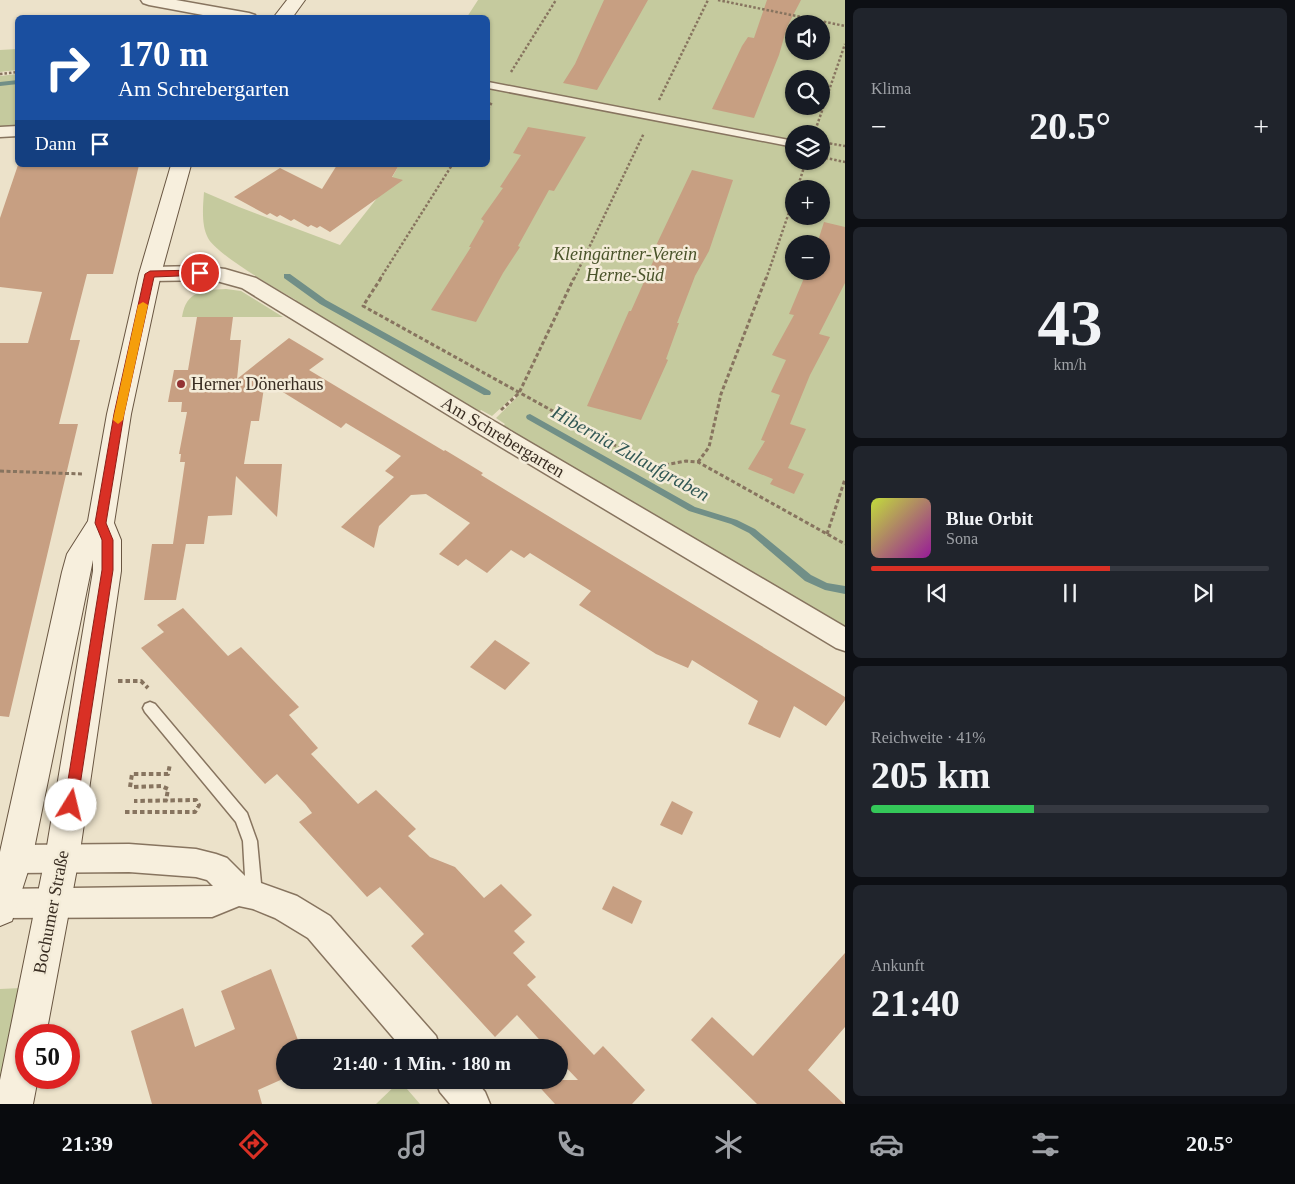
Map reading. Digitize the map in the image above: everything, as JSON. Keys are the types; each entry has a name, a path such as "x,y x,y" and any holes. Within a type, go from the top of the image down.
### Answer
{"main road":[{"path":"284,15 296,0"},
{"name":"Bochumer Straße","path":"1,906 15,859 76,572 85,547 101,523 119,414 150,274 180,167"},
{"name":"Bochumer Straße","path":"30,1024 62,858 107,570 108,540 101,523"},
{"path":"14,1104 17,1089"}],"street":[{"path":"148,0 233,15"},
{"path":"0,132 15,131"},
{"name":"Am Schrebergarten","path":"150,274 213,273 236,277 248,283 845,640"},
{"path":"15,859 129,858 196,862 216,868 246,893 286,907 319,927 416,1039"},
{"path":"1,906 53,903 212,902 246,893"},
{"path":"460,1089 473,1104"}],"lane":[{"path":"490,85 785,142"},
{"path":"150,708 242,818 250,841 246,893"}],"path":[{"path":"490,106 556,0"},
{"path":"519,394 708,0"},
{"path":"718,0 845,26"},
{"path":"817,125 845,44"},
{"path":"0,74 15,72"},
{"path":"830,144 845,146"},
{"path":"830,159 845,162"},
{"path":"451,167 363,306 654,468 686,461 698,462 845,544"},
{"path":"698,462 709,447 721,394 766,279 785,224"},
{"path":"0,471 109,475"},
{"path":"827,534 845,479"},
{"path":"90,682 141,680 152,692 153,700 150,708"},
{"path":"166,801 168,789 161,786 132,787 132,774 168,774 170,763 193,758"},
{"path":"125,812 195,812 199,805 196,800 134,801"}],"green space":[{"name":"Kleingärtner-Verein Herne-Süd","path":"478,0 845,0 845,631 673,530 656,515 503,426 505,424 496,418 517,397 514,396 492,416 481,410 479,412 294,302 296,300 235,262 208,238 203,221 204,192 340,245 389,183 398,167 490,167 490,15 468,15"},
{"path":"15,49 15,70 0,72 0,50"},
{"path":"15,74 15,127 0,128 0,76"},
{"path":"226,289 241,291 283,317 182,317 184,308 191,297 203,291"},
{"path":"21,988 0,1088 0,989"},
{"path":"392,1089 407,1089 420,1104 376,1104"}],"building":[{"path":"604,0 648,0 597,90 563,83 575,64"},
{"path":"767,0 801,0 793,15 785,15 785,34 779,55 754,118 712,109 742,46 748,37 754,38"},
{"path":"528,127 586,137 554,191 549,190 518,246 520,247 503,273 476,322 431,310 471,247 469,247 484,221 481,219 503,188 500,187 521,155 513,153"},
{"path":"17,167 139,167 113,274 87,274 70,340 80,340 59,424 78,424 9,717 0,716 0,343 28,343 42,292 0,287 0,218"},
{"path":"336,167 398,167 392,177 403,180 330,232 320,226 317,228 311,225 308,227 294,219 291,221 280,215 277,217 270,213 267,215 234,197 280,168 322,189"},
{"path":"692,170 733,180 709,251 695,276 677,323 679,323 666,359 668,360 641,420 587,406 656,255 652,254"},
{"path":"830,223 845,227 845,283 819,334 830,337 810,375 790,424 806,429 788,468 804,474 794,494 770,484 773,479 748,469 765,441 761,440 780,395 771,392 786,360 772,355 794,315 789,314 803,280 830,280 830,235 820,235 823,225 830,225"},
{"path":"197,317 233,317 230,340 241,340 237,379 289,338 324,359 309,370 483,473 481,475 845,697 845,700 826,726 794,706 780,738 748,724 758,701 692,660 688,668 656,654 579,605 591,591 530,553 524,558 511,550 487,573 466,559 458,566 439,554 470,523 426,494 411,495 379,526 374,548 341,527 394,477 385,471 401,456 346,423 341,428 265,381 259,421 251,421 244,464 282,464 277,517 236,476 232,515 208,516 204,544 173,544 185,462 180,462 181,454 179,454 187,412 181,412 182,402 168,402 174,370 188,370"},
{"path":"152,544 186,544 176,600 144,600"},
{"path":"183,608 228,656 241,647 299,707 289,715 318,748 311,754 358,804 376,790 416,829 408,836 430,857 455,867 484,898 501,884 532,915 514,931 525,942 513,953 536,977 527,985 594,1055 603,1046 645,1090 632,1104 555,1104 541,1089 568,1089 568,1080 578,1080 568,1069 568,1039 539,1039 517,1015 495,1037 411,946 424,934 380,887 367,897 299,822 312,813 306,805 277,774 265,784 141,648 164,632 157,625"},
{"path":"495,640 530,663 505,690 470,667"},
{"path":"672,801 693,812 682,835 660,825"},
{"path":"613,886 642,901 632,924 602,909"},
{"path":"845,953 845,1027 808,1070 844,1104 757,1104 691,1040 712,1017 753,1056"},
{"path":"271,969 298,1039 276,1039 276,1082 258,1090 262,1104 152,1104 131,1031 183,1008 195,1047 235,1029 221,991"}],"waterway":[{"name":"Hibernia Zulaufgraben","path":"0,84 15,82"},
{"name":"Hibernia Zulaufgraben","path":"287,276 323,302 487,393"},
{"name":"Hibernia Zulaufgraben","path":"530,417 692,509 734,522 752,531 808,578 825,586 845,590"}],"slow traffic":[{"path":"118,420 143,305"}],"place":[{"name":"Herner Dönerhaus","path":"181,384"}],"route":[{"path":"71,805 107,570 108,540 101,523 119,414 150,274 200,273"}]}
